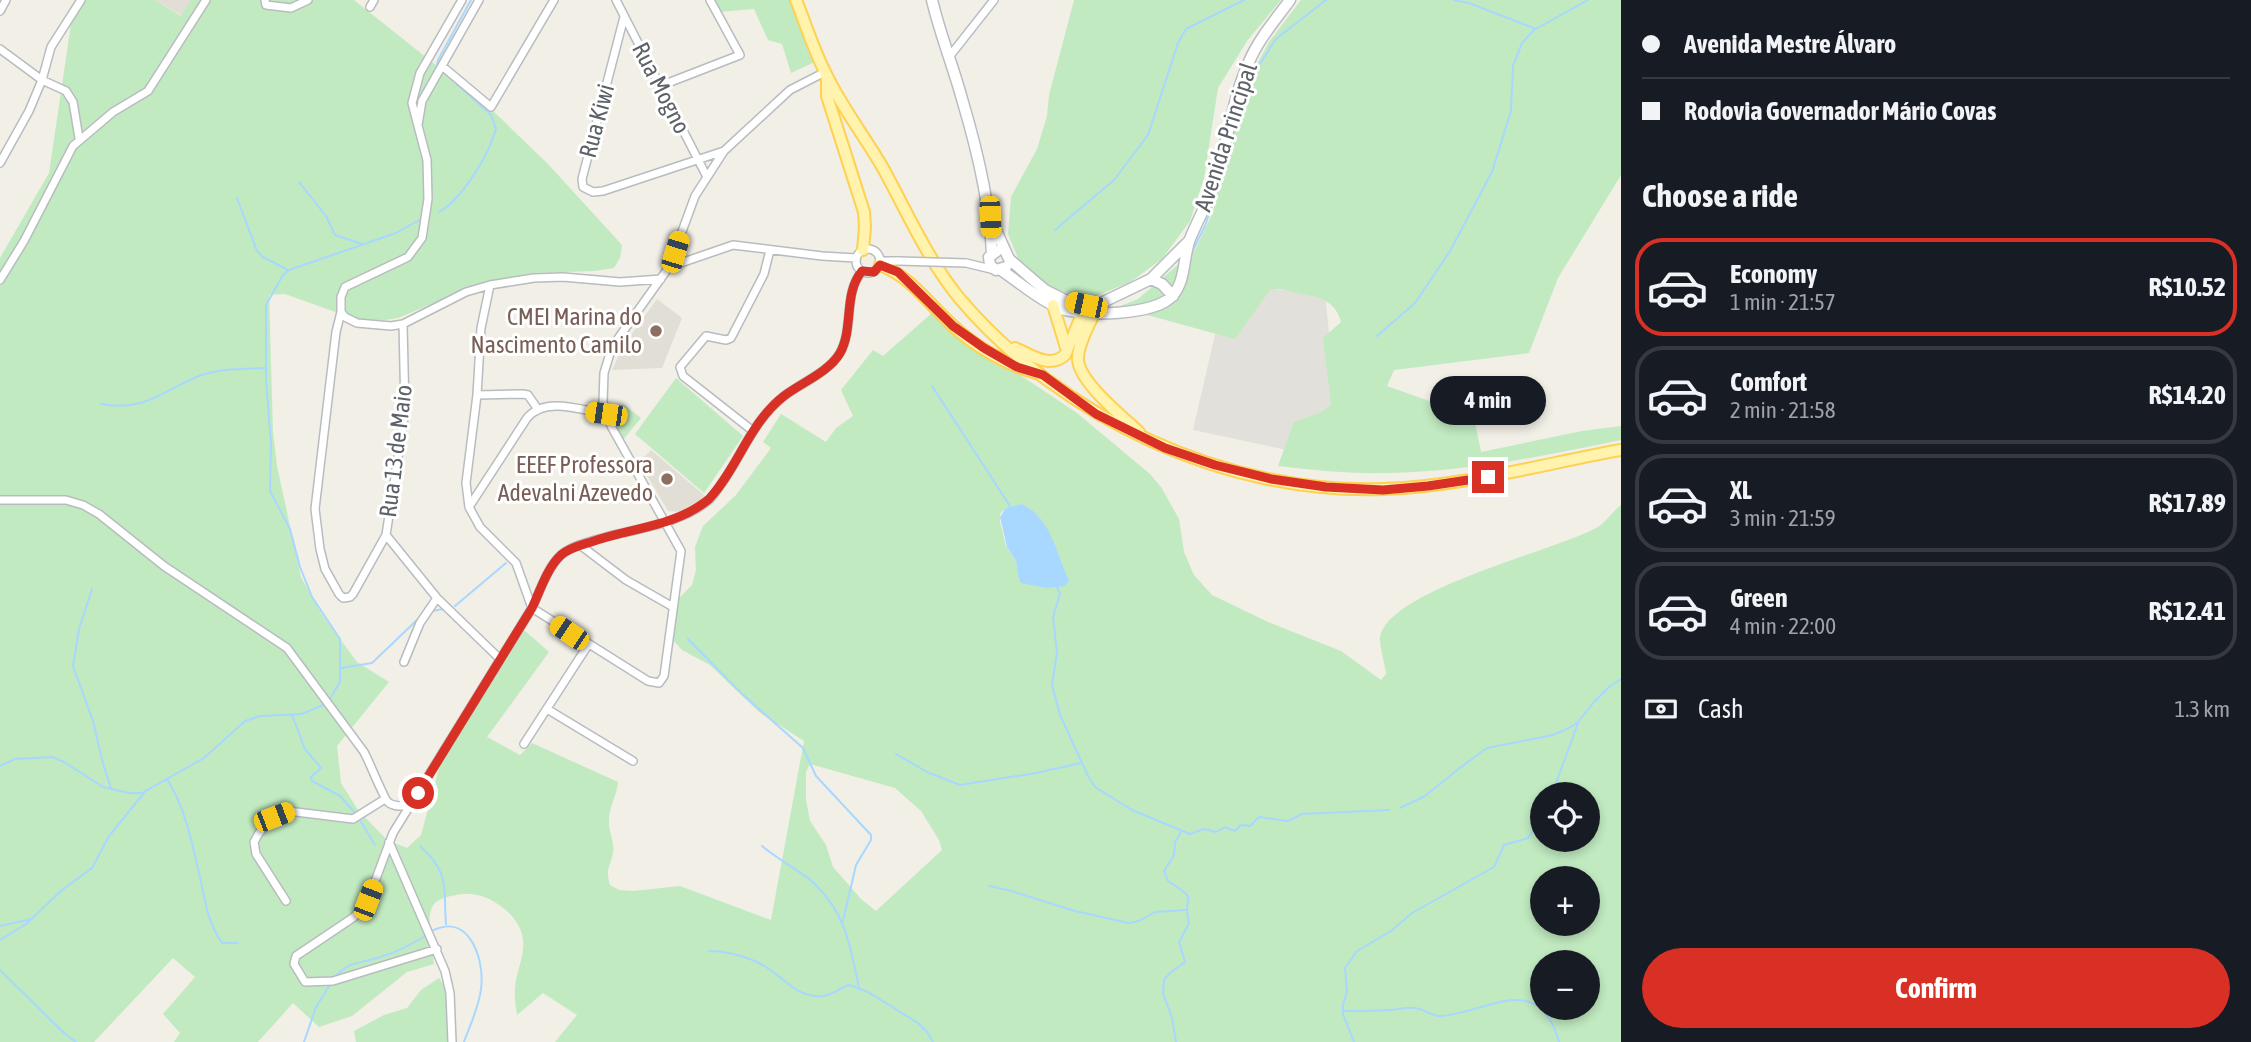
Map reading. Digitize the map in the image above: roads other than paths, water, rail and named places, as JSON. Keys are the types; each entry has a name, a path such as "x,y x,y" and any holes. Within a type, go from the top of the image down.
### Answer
{"main road":[{"path":"796,0 826,75 947,281 971,312 1006,344 1096,414 1146,439 1215,465 1271,479 1326,487 1383,490 1428,486 1488,477 1621,450"},
{"path":"826,75 827,96 864,212 865,227 860,254"},
{"path":"880,263 898,272 953,326 975,343 1007,362 1043,375"},
{"path":"1053,305 1067,351"},
{"path":"1006,344 1045,361 1054,362 1067,351 1090,309"},
{"path":"1090,309 1079,351 1078,367 1097,391 1146,439"}],"street":[{"path":"0,11 6,0"},
{"path":"0,163 29,111 42,80 51,47 81,0"},
{"path":"0,280 24,241 73,146 79,138 113,112 148,91 206,0"},
{"path":"265,0 266,5 291,8 308,0"},
{"path":"386,535 353,594 343,598 326,569 318,539 315,509 336,332 345,287 408,257 422,238 428,199 428,169 412,103 420,73 462,0"},
{"path":"417,129 422,102 479,0"},
{"path":"442,65 491,107 554,0"},
{"name":"Rua Mogno","path":"616,0 707,177"},
{"path":"660,86 740,55 710,0"},
{"path":"932,0 963,101 990,217 990,265 1053,305 1090,309 1148,308 1173,296 1162,284 1151,279"},
{"path":"949,57 994,0"},
{"name":"Avenida Principal","path":"1173,296 1184,267 1189,242 1212,192 1235,99 1249,62 1290,0"},
{"name":"Rua Kiwi","path":"624,17 582,184 593,192 600,192 698,161"},
{"path":"0,49 42,80 66,91 73,102 79,138"},
{"path":"490,285 481,328 477,396 466,483 470,507 480,527 516,563 532,608 588,645 655,683 662,681 681,551 606,414 604,373 612,347 669,267 695,196 724,151 790,90 826,75"},
{"path":"412,103 422,102"},
{"path":"698,161 724,151"},
{"path":"880,263 899,261 969,264 999,270 1008,263 1008,256 990,217"},
{"name":"Avenida Principal","path":"1090,309 1151,279 1189,242"},
{"path":"669,267 733,245 770,250 860,254 876,251 880,263"},
{"path":"753,431 682,376 680,367 706,335 726,340 730,338 764,274 770,250"},
{"path":"969,264 1000,251 1045,290 1090,309"},
{"path":"860,254 857,266 862,271 874,272 880,263"},
{"path":"437,949 327,982 304,982 295,968 296,956 362,909 372,891 388,841 532,608 559,557 580,545 695,509 709,499 753,431 775,403 836,358 843,345 853,284 862,271"},
{"path":"341,312 350,321 357,323 403,324 466,292 490,285 534,278 563,277 610,282 661,279"},
{"name":"Rua 13 de Maio","path":"403,324 405,411 386,535 437,598 500,659"},
{"path":"477,396 523,394 528,396 537,408"},
{"path":"470,507 527,418 537,408 551,406 606,414"},
{"path":"0,500 66,500 83,505 99,514 164,566 287,648 369,760 386,799 392,805 410,806"},
{"path":"580,545 612,570 673,607"},
{"path":"404,662 419,623 437,598"},
{"path":"524,744 588,645"},
{"path":"547,709 633,761"},
{"path":"286,901 256,854 254,842 259,832 274,817 288,811 353,820 386,799"},
{"path":"388,841 437,949 450,993 452,1042"}],"water":[{"path":"1021,504 1039,517 1046,526 1069,580 1065,586 1047,588 1021,583 1016,561 1007,547 1000,517 1006,508"}],"waterway":[{"path":"437,65 471,0"},
{"path":"1055,230 1114,180 1148,135 1178,43 1186,29 1244,0"},
{"path":"1237,113 1254,73 1276,39 1326,0"},
{"path":"1454,0 1469,3 1536,29"},
{"path":"1377,336 1415,303 1450,251 1492,172 1511,111 1513,66 1522,43 1534,30 1588,0"},
{"path":"439,212 457,197 474,175 496,129 491,115 448,76"},
{"path":"299,182 326,216 335,235 362,244"},
{"path":"1192,252 1205,226 1220,183"},
{"path":"237,198 257,251 288,270"},
{"path":"329,700 340,682 340,639 312,597 300,567 290,529 270,491 266,305 283,275 289,270 396,233 421,219"},
{"path":"101,404 116,406 142,403 207,373 265,368"},
{"path":"932,386 1010,506"},
{"path":"455,606 506,563"},
{"path":"1057,587 1060,594 1053,617 1057,653 1052,685 1060,715 1095,787 1132,810 1190,834 1204,829 1216,832 1225,827 1235,831 1241,825 1250,826 1259,817 1288,821 1302,814 1389,810"},
{"path":"92,589 79,629 73,666 93,721 111,788"},
{"path":"433,611 443,609"},
{"path":"341,668 372,663 417,620"},
{"path":"688,639 741,693 803,748 816,776 871,835 871,840 856,865 843,921"},
{"path":"1400,808 1425,796 1487,748 1553,735 1569,728 1578,722 1609,687 1621,679"},
{"path":"0,766 15,759 52,757 103,787 142,793 204,758 245,721 260,716 302,714 325,704"},
{"path":"292,715 305,749 321,768 311,777 312,781 340,796 357,815"},
{"path":"1556,782 1578,723"},
{"path":"896,754 927,772 960,785 1081,763"},
{"path":"167,779 188,829 206,906 214,928 222,943 238,943"},
{"path":"0,940 26,924 62,890 92,868 109,836 144,793"},
{"path":"360,820 375,845"},
{"path":"1176,1042 1172,1018 1163,993 1164,980 1185,962 1179,942 1189,923 1188,899 1184,892 1168,881 1164,871 1174,855 1175,842 1181,832"},
{"path":"1354,1042 1343,1014 1343,1005 1347,991 1345,968 1357,951 1391,931 1412,913 1494,867 1504,845 1530,835"},
{"path":"420,846 441,873 445,891 446,924"},
{"path":"762,846 803,874 826,896 846,932 859,988"},
{"path":"989,886 1075,911 1129,923 1155,912 1185,910"},
{"path":"0,926 31,919"},
{"path":"434,930 457,928 466,934 477,954 482,978 481,989 464,1042"},
{"path":"337,975 350,965 390,954 427,935"},
{"path":"709,951 731,953 753,960 799,991 814,996 826,995 849,985 868,992 918,1023 933,1042"},
{"path":"0,970 76,1042"},
{"path":"304,1042 316,1007 331,983"},
{"path":"1344,1011 1412,1008 1440,1016 1509,1000 1524,1001 1538,1006 1550,1020 1559,1042"}],"place":[{"name":"CMEI Marina do Nascimento Camilo","path":"656,331"},
{"name":"EEEF Professora Adevalni Azevedo","path":"667,479"}]}
